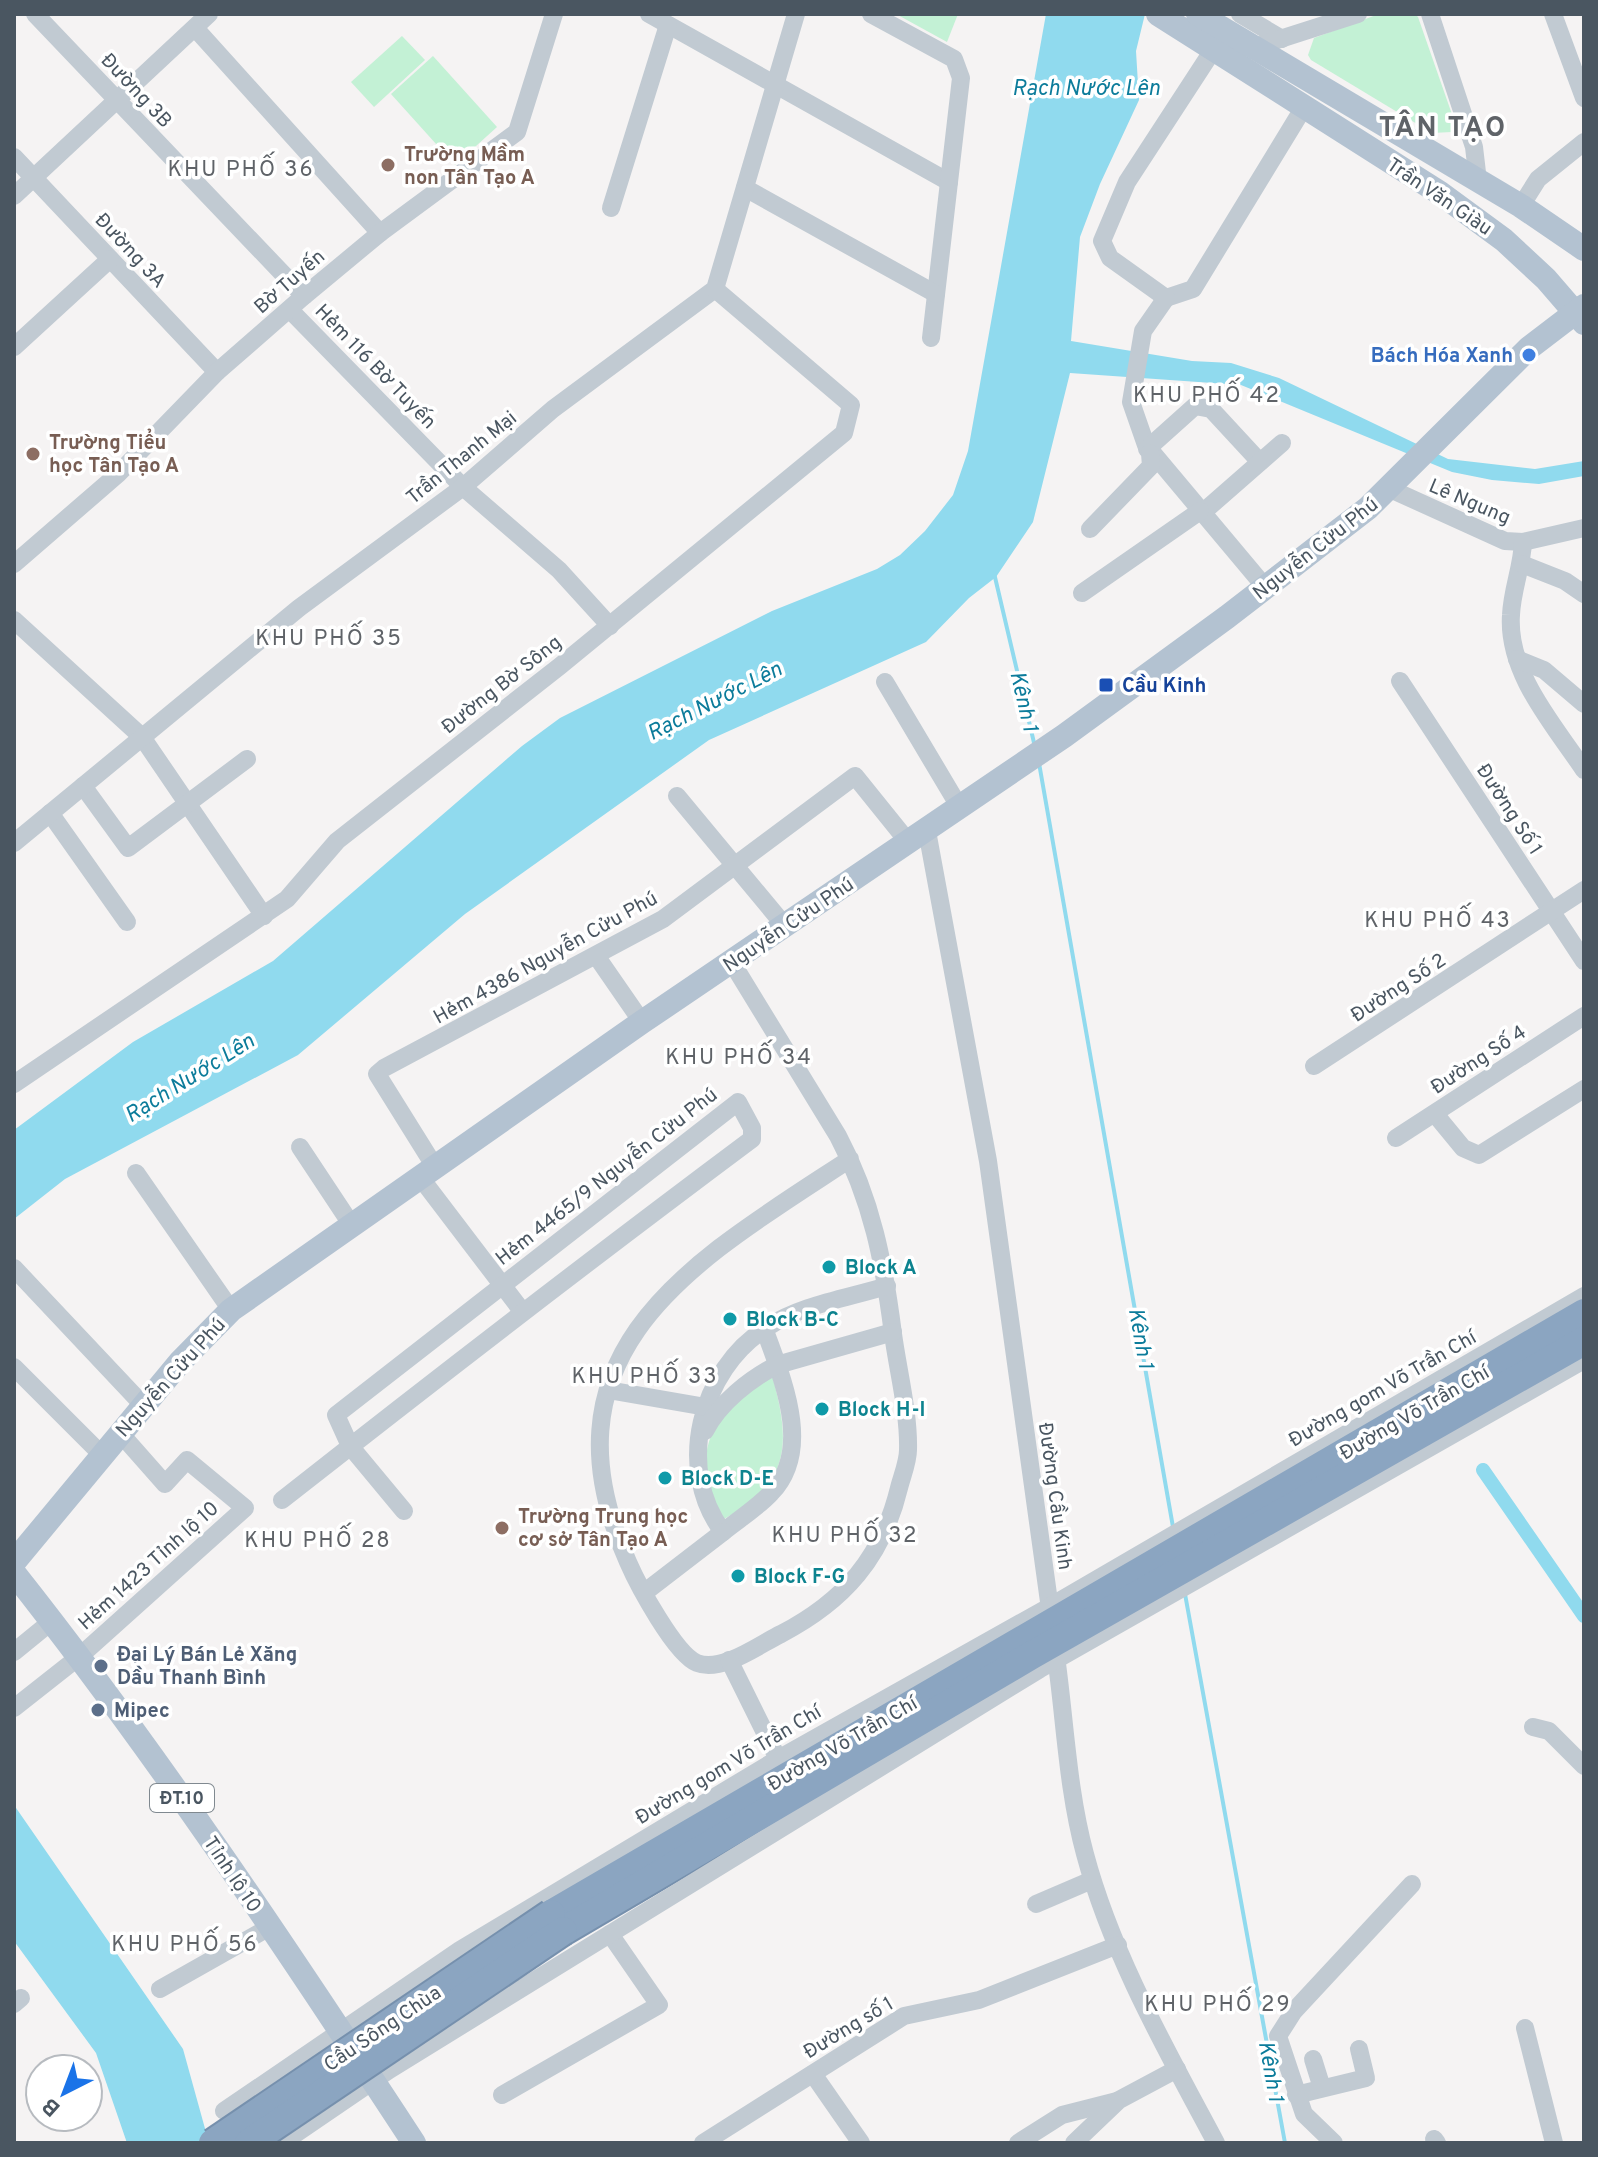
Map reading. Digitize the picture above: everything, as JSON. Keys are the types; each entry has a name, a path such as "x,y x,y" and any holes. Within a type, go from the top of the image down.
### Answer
{"highway":[{"name":"Đường Võ Trần Chí","path":"557,1922 1053,1632 1148,1590 1212,1542 1584,1313"},
{"name":"Đường Võ Trần Chí","path":"1212,1542 1584,1341"},
{"name":"Cầu Sông Chùa","path":"213,2143 557,1922"},
{"name":"Cầu Sông Chùa","path":"249,2143 557,1922"}],"main road":[{"name":"Trần Văn Giàu","path":"1158,14 1440,193 1504,240 1581,314"},
{"name":"Trần Văn Giàu","path":"1198,14 1521,206 1584,249"},
{"name":"Nguyễn Cửu Phú","path":"14,1562 198,1341 231,1310 642,1022 1064,736 1368,508 1430,442 1529,348 1581,314"},
{"name":"Tỉnh lộ 10","path":"14,1573 80,1656 181,1796 414,2143"}],"street":[{"path":"14,196 209,14"},
{"name":"Bờ Tuyến","path":"14,564 118,474 217,372 291,311 304,296 380,233 517,132 554,14"},
{"path":"649,14 949,182"},
{"path":"715,289 796,14"},
{"path":"871,14 954,59 961,78 931,338"},
{"path":"1240,14 1282,39"},
{"path":"1255,47 1358,14"},
{"path":"1430,14 1474,147 1478,181"},
{"path":"1553,14 1584,98"},
{"name":"Đường 3B","path":"38,15 304,296"},
{"path":"611,208 668,25"},
{"path":"195,28 380,233"},
{"path":"1166,298 1110,258 1102,241 1127,182 1213,50"},
{"path":"1090,529 1151,466 1149,451 1131,402 1143,331 1166,298 1193,289 1304,107"},
{"path":"1521,206 1538,179 1584,142"},
{"name":"Đường 3A","path":"14,157 217,372"},
{"path":"745,188 936,294"},
{"path":"14,347 110,259"},
{"name":"Trần Thanh Mại","path":"14,843 299,608 463,487 553,409 715,289"},
{"name":"Đường Bờ Sông","path":"14,1084 287,899 337,841 610,626 844,433 851,405 715,289"},
{"name":"Hẻm 116 Bờ Tuyến","path":"291,311 463,487 559,570 610,626"},
{"path":"1149,451 1195,406 1211,409 1260,462"},
{"path":"1082,593 1201,512 1282,443"},
{"path":"1149,451 1265,587"},
{"name":"Lê Ngung","path":"1388,488 1496,538 1523,542 1584,528"},
{"path":"1523,542 1522,564 1511,615 1517,659 1536,697 1584,770"},
{"path":"1522,564 1572,584 1584,594"},
{"path":"14,620 142,737 264,916"},
{"path":"1517,659 1544,670 1584,704"},
{"name":"Đường Số 1","path":"1400,681 1584,961"},
{"path":"885,682 960,808"},
{"path":"83,786 128,848 247,759"},
{"name":"Hẻm 4386 Nguyễn Cửu Phú","path":"428,1172 377,1074 663,919 855,776 918,837"},
{"path":"677,796 785,926"},
{"path":"50,813 127,922"},
{"name":"Đường Cầu Kinh","path":"918,837 988,1161 1079,1829 1092,1880 1118,1945 1216,2143"},
{"name":"Đường Số 2","path":"1314,1066 1584,890"},
{"path":"597,957 642,1022"},
{"path":"731,961 850,1159 870,1206 887,1286 908,1451 896,1500 873,1555 860,1576 815,1613 729,1660 710,1665 697,1663 684,1654 645,1592 609,1519 600,1442 608,1390 641,1322 668,1290 735,1236 850,1159"},
{"name":"Đường Số 4","path":"1396,1138 1584,1016"},
{"path":"1435,1114 1463,1148 1479,1155 1584,1089"},
{"name":"Hẻm 4465/9 Nguyễn Cửu Phú","path":"350,1446 336,1415 738,1102 752,1128 752,1139 702,1176"},
{"path":"282,1500 522,1311 702,1176 681,1146"},
{"path":"300,1147 351,1224"},
{"path":"428,1172 501,1285 522,1311"},
{"path":"136,1173 231,1310"},
{"path":"603,1206 623,1235"},
{"path":"14,1268 143,1405"},
{"path":"723,1532 701,1492 698,1444 706,1407 732,1359 764,1328 784,1318 887,1286"},
{"name":"Đường gom Võ Trần Chí","path":"224,2111 460,1950 778,1759 1148,1590 1212,1542 1584,1296"},
{"path":"645,1592 773,1491 784,1474 791,1412 764,1328"},
{"path":"698,1444 711,1419 736,1393 777,1365 893,1332"},
{"path":"430,1341 448,1369"},
{"path":"1212,1542 1584,1360"},
{"path":"14,1367 102,1455"},
{"path":"608,1390 706,1407"},
{"name":"Hẻm 1423 Tỉnh lộ 10","path":"14,1708 80,1656 245,1508 187,1460 165,1484 120,1433"},
{"path":"350,1446 404,1511"},
{"name":"Đường gom Võ Trần Chí","path":"282,2143 301,2137 373,2080 610,1934 1053,1632 1149,1550 1212,1542"},
{"path":"14,1652 52,1621"},
{"path":"729,1660 778,1759"},
{"path":"1533,1727 1549,1731 1584,1766"},
{"path":"1036,1904 1092,1880"},
{"path":"1334,2143 1304,2114 1278,2036 1294,2011 1412,1884"},
{"path":"160,1989 268,1928"},
{"path":"502,2095 659,2005 610,1934"},
{"name":"Đường số 1","path":"703,2143 904,2016 979,2000 1118,1945"},
{"path":"1525,2028 1554,2143"},
{"path":"1296,2095 1366,2078 1359,2049"},
{"path":"1313,2059 1322,2088"},
{"path":"1018,2143 1062,2115 1119,2100 1177,2069"},
{"path":"813,2074 861,2143"},
{"path":"1074,2143 1119,2100"}],"green space":[{"path":"896,14 958,14 947,42"},
{"path":"1379,14 1415,14 1418,17 1455,123 1452,132 1432,133 1311,60 1308,55 1314,38"},
{"path":"402,36 425,60 374,107 351,82"},
{"path":"433,56 497,127 455,165 391,94"},
{"path":"771,1371 782,1418 781,1457 775,1474 764,1490 724,1519 709,1486 706,1455 710,1440 724,1414"}],"water":[{"name":"Rạch Nước Lên","path":"1046,14 1145,14 1136,51 1139,100 1100,184 1080,237 1071,341 1192,361 1231,363 1279,378 1448,459 1535,469 1584,461 1584,476 1539,484 1492,480 1452,472 1241,385 1070,373 1033,522 996,577 969,598 926,642 709,740 465,914 298,1055 65,1179 14,1219 14,1130 133,1042 273,961 522,746 560,718 772,611 877,569 900,555 925,531 953,495 968,451"},
{"path":"14,1805 183,2049 209,2143 127,2143 104,2076 104,2053 96,2053 14,1941"}],"waterway":[{"name":"Kênh 1","path":"994,573 1035,747"},
{"name":"Kênh 1","path":"1039,763 1173,1527"},
{"name":"Kênh 1","path":"1483,1470 1584,1616"},
{"name":"Kênh 1","path":"1185,1594 1285,2143"}],"place":[{"name":"Trường Mầm non Tân Tạo A","path":"388,165"},
{"name":"Bách Hóa Xanh","path":"1529,355"},
{"name":"Trường Tiểu học Tân Tạo A","path":"33,454"},
{"name":"Cầu Kinh","path":"1106,685"},
{"name":"Block A","path":"829,1267"},
{"name":"Block B-C","path":"730,1319"},
{"name":"Block H-I","path":"822,1409"},
{"name":"Block D-E","path":"665,1478"},
{"name":"Trường Trung học cơ sở Tân Tạo A","path":"502,1528"},
{"name":"Block F-G","path":"738,1576"},
{"name":"Đại Lý Bán Lẻ Xăng Dầu Thanh Bình","path":"101,1666"},
{"name":"Mipec","path":"98,1710"}],"district":[{"name":"TÂN TẠO","path":"1443,126"},
{"name":"KHU PHỐ 36","path":"241,168"},
{"name":"KHU PHỐ 42","path":"1207,394"},
{"name":"KHU PHỐ 35","path":"329,637"},
{"name":"KHU PHỐ 43","path":"1438,919"},
{"name":"KHU PHỐ 34","path":"739,1056"},
{"name":"KHU PHỐ 33","path":"645,1375"},
{"name":"KHU PHỐ 32","path":"845,1534"},
{"name":"KHU PHỐ 28","path":"318,1539"},
{"name":"KHU PHỐ 56","path":"185,1943"},
{"name":"KHU PHỐ 29","path":"1218,2003"}]}
